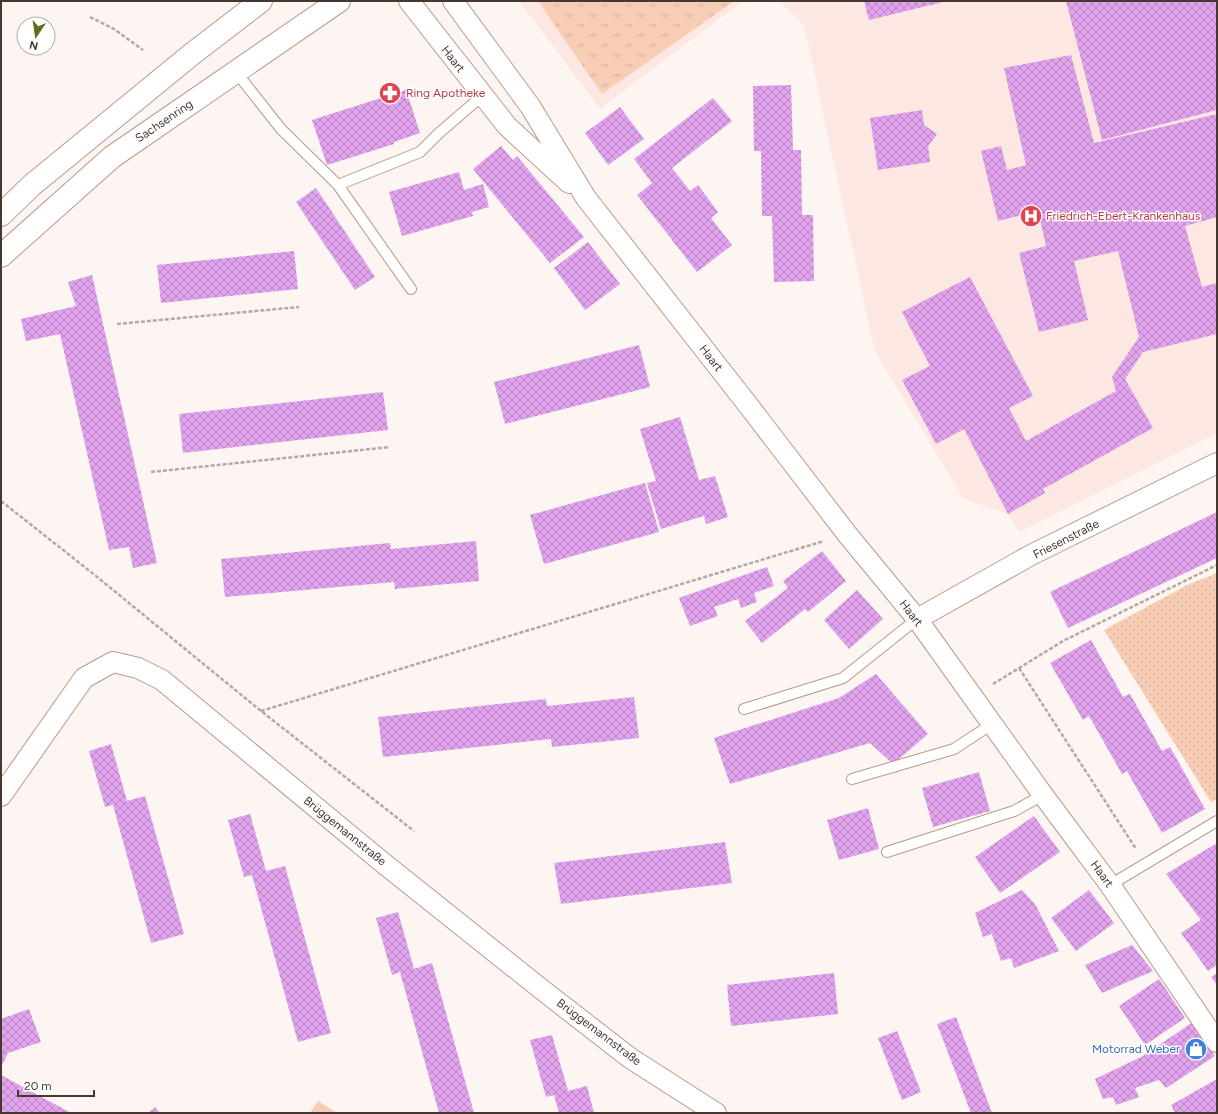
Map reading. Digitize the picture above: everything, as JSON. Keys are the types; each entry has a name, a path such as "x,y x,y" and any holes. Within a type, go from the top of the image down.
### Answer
{"main road":[{"path":"1,215 32,185 173,69 261,1"},
{"name":"Sachsenring","path":"1,256 112,157 339,1"}],"street":[{"name":"Haart","path":"409,1 506,126 586,198"},
{"name":"Haart","path":"453,1 530,106 586,198 753,410 847,534 917,619 1043,795 1110,885 1217,1042"},
{"name":"Friesenstraße","path":"917,619 1031,555 1217,463"},
{"name":"Brüggemannstraße","path":"1,796 84,678 113,662 138,668 162,680 382,862 630,1058 716,1113"}],"lane":[{"path":"236,72 281,129 338,186 411,288"},
{"path":"338,186 420,152 439,133 482,96"},
{"path":"744,709 843,678 917,619"},
{"path":"852,779 954,750 992,724"},
{"path":"887,852 1014,811 1043,795"},
{"path":"1110,885 1217,821"}],"path":[{"path":"90,17 114,29 143,50"},
{"path":"117,324 299,307"},
{"path":"151,472 390,447"},
{"path":"1,501 414,831"},
{"path":"261,710 847,534"},
{"path":"972,697 1063,641 1217,565"},
{"path":"1019,668 1146,864"}],"shaded area":[{"path":"519,1 743,1 600,109"},
{"name":"Friedrich-Ebert-Krankenhaus","path":"779,1 1217,1 1217,433 1019,532 1008,514 964,499 875,352 804,25"}],"green space":[{"path":"538,1 734,1 602,94"},
{"path":"1217,573 1217,799 1211,802 1104,630 1189,584"},
{"path":"318,1101 337,1113 310,1113"}],"building":[{"path":"864,1 943,1 943,2 869,20"},
{"path":"1066,1 1217,1 1217,110 1102,140"},
{"path":"1071,55 1094,143 1217,114 1217,217 1185,226 1202,287 1217,283 1217,334 1143,352 1125,379 1153,428 1043,489 1045,493 1008,514 964,429 936,444 902,380 930,366 902,312 970,277 1033,396 1009,408 1026,441 1116,391 1112,377 1139,337 1118,251 1074,261 1088,320 1039,332 1019,253 1046,246 1038,211 998,221 981,151 1001,146 1007,170 1026,165 1004,68"},
{"path":"791,85 793,150 801,150 802,215 813,215 814,281 774,282 772,216 762,216 761,151 754,151 753,86"},
{"path":"406,90 420,133 394,142 394,144 327,165 312,120"},
{"path":"713,98 732,121 672,168 690,191 698,185 718,212 711,218 732,245 697,272 637,195 652,183 634,159"},
{"path":"620,107 644,139 608,165 585,133"},
{"path":"922,110 924,125 937,134 928,146 930,162 878,170 870,118"},
{"path":"501,146 513,160 517,156 584,237 550,263 473,169"},
{"path":"459,172 464,190 483,184 489,207 472,212 473,216 402,236 389,192"},
{"path":"316,188 375,277 355,290 296,202"},
{"path":"588,242 620,284 585,310 554,268"},
{"path":"294,251 298,289 161,303 157,265"},
{"path":"92,275 157,563 133,568 129,547 109,550 60,334 26,341 21,319 76,306 68,282"},
{"path":"639,345 650,387 505,424 494,382"},
{"path":"383,392 388,430 183,453 179,414"},
{"path":"680,417 699,480 715,476 728,517 706,524 704,516 661,529 647,483 656,481 640,429"},
{"path":"645,483 659,532 544,564 530,515"},
{"path":"1217,512 1217,558 1068,628 1050,592"},
{"path":"476,541 479,581 395,589 394,582 225,597 221,559 390,543 391,549"},
{"path":"822,551 846,581 808,612 805,609 762,643 745,621 788,588 783,581"},
{"path":"767,567 774,586 754,593 757,602 741,608 738,599 714,607 718,616 690,626 679,598"},
{"path":"857,590 883,619 849,649 824,620"},
{"path":"1091,640 1123,697 1130,694 1162,751 1170,747 1205,809 1162,833 1127,771 1122,774 1089,716 1083,720 1050,663"},
{"path":"876,674 928,734 893,764 870,743 730,784 714,738 839,698"},
{"path":"634,697 639,738 552,747 551,739 383,757 378,717 546,699 547,706"},
{"path":"111,744 127,801 145,796 184,934 151,943 113,805 105,807 89,751"},
{"path":"979,772 990,811 933,827 922,788"},
{"path":"868,808 879,849 839,860 827,820"},
{"path":"250,814 266,871 285,866 331,1033 298,1042 252,875 244,877 228,820"},
{"path":"1034,816 1060,852 1000,893 975,857"},
{"path":"725,842 732,883 561,904 554,863"},
{"path":"1217,843 1217,965 1208,971 1181,933 1201,920 1166,874"},
{"path":"1022,890 1035,904 1059,951 1014,968 1011,958 1001,961 992,934 983,937 975,913"},
{"path":"1089,890 1114,923 1076,951 1051,918"},
{"path":"398,912 414,969 432,963 474,1113 439,1113 400,972 392,975 376,918"},
{"path":"1132,945 1153,971 1102,993 1085,965"},
{"path":"834,973 838,1014 731,1026 727,985"},
{"path":"1217,973 1217,985 1211,977"},
{"path":"1159,979 1185,1018 1145,1045 1119,1006"},
{"path":"29,1009 41,1042 8,1053 1,1067 1,1019"},
{"path":"956,1017 992,1113 971,1113 937,1024"},
{"path":"1193,1022 1215,1056 1166,1088 1159,1080 1135,1088 1139,1097 1116,1105 1113,1097 1103,1099 1095,1079 1143,1056"},
{"path":"897,1031 921,1092 902,1100 878,1038"},
{"path":"552,1035 568,1091 587,1086 594,1113 559,1113 554,1095 546,1097 530,1040"},
{"path":"1,1075 71,1113 1,1113"},
{"path":"1217,1079 1217,1113 1175,1113 1171,1105"},
{"path":"155,1107 160,1113 148,1113"}],"place":[{"name":"Ring Apotheke","path":"390,93"},
{"name":"Friedrich-Ebert-Krankenhaus","path":"1031,216"},
{"name":"Motorrad Weber","path":"1196,1049"}]}
